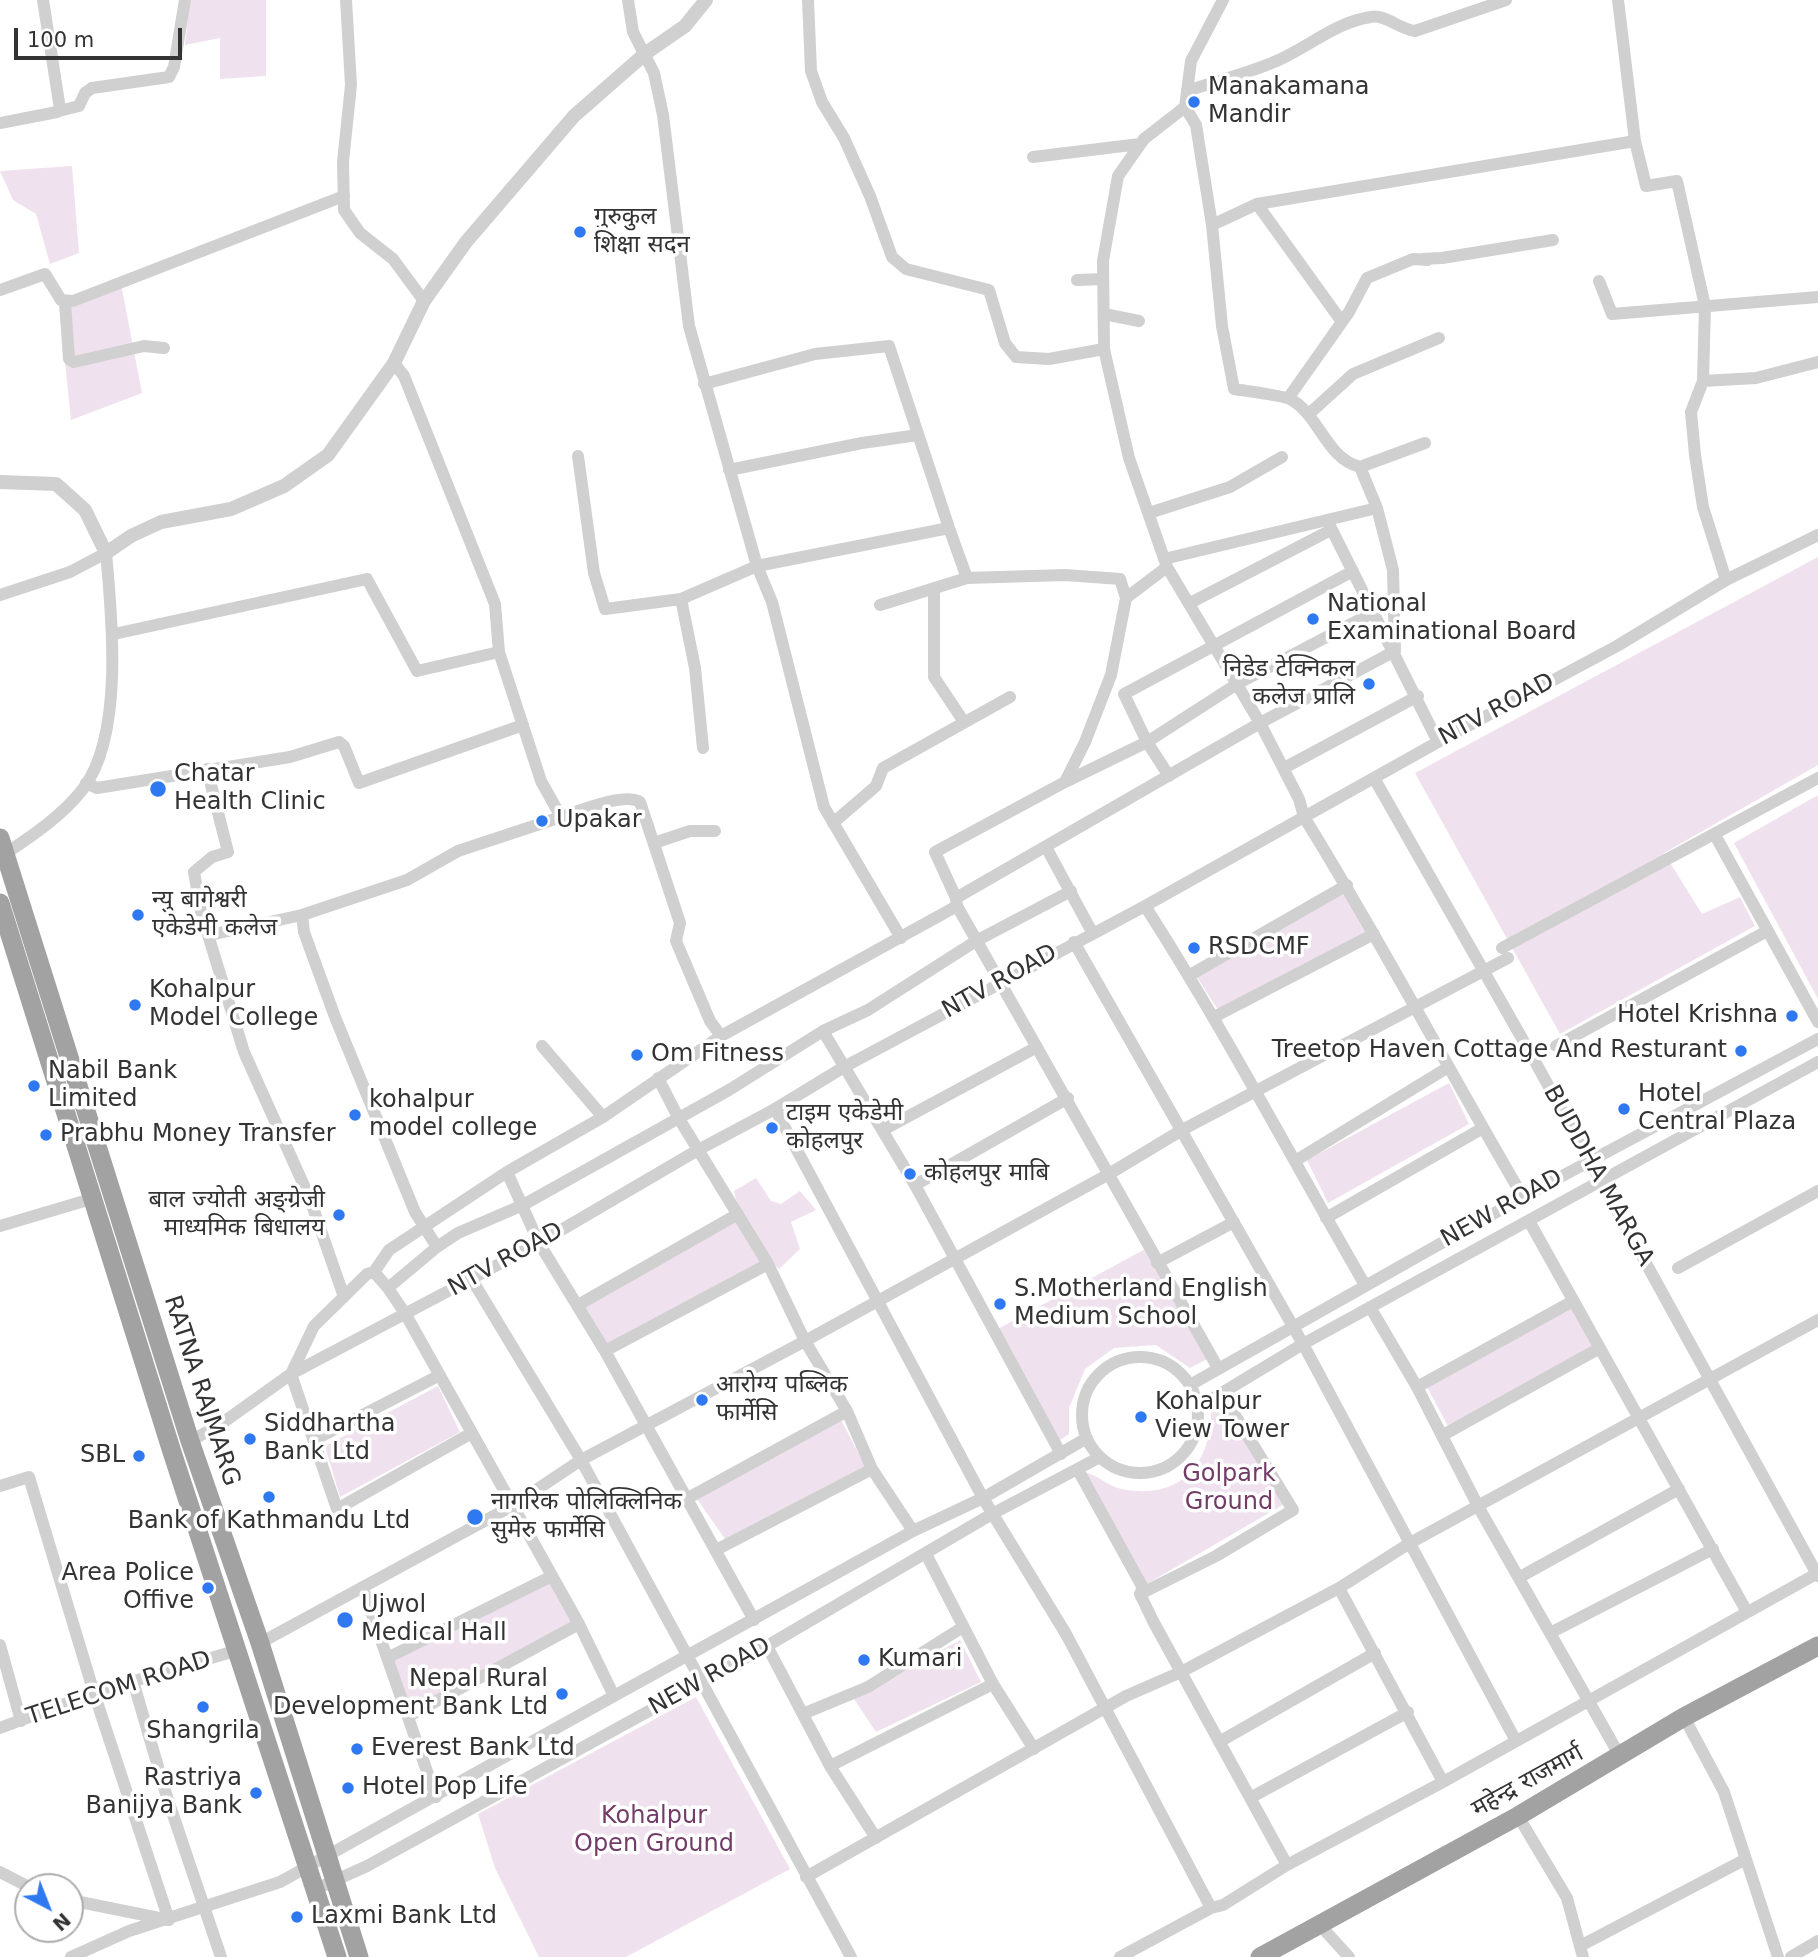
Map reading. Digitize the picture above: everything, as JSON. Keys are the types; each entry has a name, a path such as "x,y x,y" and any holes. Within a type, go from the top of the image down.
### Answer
{"highway":[{"name":"RATNA RAJMARG","path":"3,846 190,1441 260,1643 359,1957"},
{"name":"RATNA RAJMARG","path":"0,905 91,1199 337,1957"},
{"name":"महेन्द्र राजमार्ग","path":"1260,1957 1621,1758 1684,1717 1818,1646"}],"street":[{"path":"43,0 59,111"},
{"path":"0,123 79,106 85,93 92,88 169,77 174,67 185,0"},
{"path":"346,0 351,85 343,162 344,210 360,233 393,259 424,301"},
{"path":"628,0 633,32 646,53 663,116 690,326 704,384 757,566 772,602 824,807 901,938"},
{"path":"0,595 61,576 106,553 131,536 162,522 231,509 284,486 328,455 394,363 424,301 466,242 574,116 646,53 685,26 706,0"},
{"path":"808,0 811,71 822,102 844,138 870,195 892,257 906,269 989,290 1005,343 1016,357 1049,359 1104,349"},
{"path":"1223,0 1191,61 1185,107 1196,125 1212,225 1222,326 1234,389 1289,397 1310,413 1335,451 1347,463 1360,467 1425,443"},
{"path":"1187,91 1275,62 1324,34 1372,16 1385,19 1401,29 1415,31 1506,0"},
{"path":"1618,0 1635,141 1646,186 1677,181 1705,306 1703,381 1691,412 1703,507 1726,580"},
{"path":"1185,107 1140,144 1118,176 1103,261 1104,349 1129,458 1166,563 1260,723 1284,768 1304,817 1418,1007 1447,1068 1523,1197"},
{"path":"1212,225 1257,204 1635,141"},
{"path":"1033,157 1140,144"},
{"path":"65,302 344,196"},
{"path":"1257,204 1342,322"},
{"path":"1289,397 1342,322 1367,278 1413,259 1442,258 1553,240"},
{"path":"1413,259 1428,260"},
{"path":"0,290 44,274 65,302 69,359 74,362 144,346 164,348"},
{"path":"1077,279 1103,279"},
{"path":"1600,281 1612,314 1818,297"},
{"path":"1104,314 1139,321"},
{"path":"1310,413 1353,374 1439,338"},
{"path":"704,384 815,354 890,346 968,579"},
{"path":"1703,381 1756,377 1818,362"},
{"path":"394,363 404,376 495,604 499,652 541,781 561,817"},
{"path":"729,470 862,443 918,435"},
{"path":"578,456 594,573 605,609 681,599 757,566 949,528"},
{"path":"1149,513 1230,487 1282,457"},
{"path":"1360,467 1377,508 1393,570 1395,651"},
{"path":"0,482 56,484 85,510 106,553 114,634 110,698 101,750 86,783 43,829 3,846"},
{"path":"1126,598 1166,563 1329,525 1377,508"},
{"path":"1329,525 1418,696 1438,741"},
{"path":"1190,603 1329,525"},
{"name":"NTV ROAD","path":"190,1441 218,1426 291,1374 539,1243 698,1150 775,1110 844,1067 1145,906 1438,741 1617,646 1726,580 1818,535"},
{"path":"1125,694 1353,571"},
{"path":"880,605 968,579 1065,575 1120,579 1126,598 1111,675 1085,742 1065,782"},
{"path":"114,634 367,579 416,671 499,652"},
{"path":"934,588 934,677 964,722"},
{"path":"681,599 695,667 703,748"},
{"path":"1218,1368 1157,1263 1068,1098 999,984 956,902 935,852 1065,782 1147,742 1237,684 1374,612"},
{"path":"470,1434 337,1509 316,1439 291,1374 314,1326 374,1272 389,1250 507,1172 603,1117 721,1036 901,938 1046,847 1260,723 1395,651"},
{"path":"1111,675 1125,694 1147,742 1169,776"},
{"path":"1284,768 1418,696"},
{"path":"833,823 876,786 883,768 1010,697"},
{"path":"86,783 97,788 290,757 339,742 344,746 359,783 523,724"},
{"path":"207,769 228,852 212,857 194,872 201,912 211,935 244,1052 310,1199 344,1297"},
{"name":"BUDDHA MARGA","path":"1374,778 1485,971 1817,1574"},
{"path":"260,1643 512,1506 581,1460 805,1341 1109,1174 1182,1130 1485,971 1505,953 1818,778"},
{"path":"211,935 302,915 407,880 458,851 561,817 634,798 640,802 680,923 676,941 710,1021 721,1036"},
{"path":"654,843 690,831 715,831"},
{"path":"1715,835 1818,1022"},
{"path":"1046,847 1092,932"},
{"path":"1190,975 1347,885"},
{"path":"388,1288 458,1233 749,1079 823,1031 868,1010 976,941 1071,891"},
{"path":"1145,906 1190,975 1253,1092 1365,1285"},
{"path":"302,915 304,932 335,1017 357,1063 415,1212 437,1247"},
{"path":"1556,1046 1767,931"},
{"path":"1214,1017 1374,934"},
{"path":"1074,942 1303,1345 1516,1741"},
{"path":"823,1031 915,1185 1061,1454"},
{"name":"NEW ROAD","path":"1190,1385 1523,1197 1818,1039"},
{"path":"542,1046 603,1117"},
{"path":"883,1130 1037,1048"},
{"name":"NEW ROAD","path":"1198,1408 1370,1307 1818,1062"},
{"path":"1295,1161 1447,1068"},
{"path":"658,1078 678,1117 768,1264 805,1341 846,1411 872,1469 914,1531"},
{"path":"915,1185 1068,1098"},
{"path":"775,1110 983,1498 1066,1634 1211,1908"},
{"path":"1326,1218 1482,1128"},
{"path":"507,1172 539,1243 605,1351 754,1620"},
{"path":"491,1183 521,1201"},
{"path":"1678,1268 1818,1191"},
{"path":"0,1226 91,1199"},
{"path":"578,1305 738,1214"},
{"path":"1529,1221 1747,1612"},
{"path":"1157,1263 1234,1222"},
{"path":"605,1351 768,1264"},
{"path":"374,1272 407,1315 470,1434 579,1624 614,1696"},
{"path":"471,1279 581,1460 851,1957"},
{"path":"1417,1387 1573,1301"},
{"path":"1370,1307 1417,1387 1479,1508 1552,1632 1621,1758"},
{"path":"806,1877 1105,1709 1339,1588 1410,1542 1479,1508 1818,1320"},
{"path":"1443,1435 1600,1348"},
{"path":"1153,1359 1174,1368 1190,1385 1198,1408 1193,1439 1173,1463 1143,1473 1127,1472 1100,1457 1087,1438 1082,1415 1087,1393 1100,1374 1119,1361 1153,1359"},
{"path":"316,1439 438,1376"},
{"path":"1140,1594 1216,1556 1293,1510 1222,1394"},
{"path":"688,1498 846,1411"},
{"name":"NEW ROAD","path":"71,1957 129,1931 169,1920 205,1904 281,1882 914,1531 983,1498 1087,1438"},
{"name":"NEW ROAD","path":"316,1889 379,1859 767,1646 992,1514 1100,1457"},
{"path":"716,1550 872,1469"},
{"path":"1078,1470 1143,1588 1140,1594"},
{"path":"0,1474 17,1481"},
{"path":"0,1486 29,1477 94,1693 169,1920 84,1903"},
{"path":"1520,1577 1679,1489"},
{"path":"1552,1632 1713,1549"},
{"path":"926,1554 993,1684 1034,1749"},
{"path":"1120,1957 1211,1908 1223,1905 1287,1865 1443,1782 1817,1574"},
{"path":"389,1657 552,1576"},
{"path":"1339,1588 1408,1712 1443,1782"},
{"path":"363,1589 436,1797"},
{"path":"1140,1594 1287,1865"},
{"path":"409,1716 579,1624"},
{"path":"805,1713 868,1687 963,1627"},
{"path":"0,1645 22,1721"},
{"path":"767,1646 805,1713 830,1766 876,1838"},
{"name":"TELECOM ROAD","path":"0,1728 94,1693 237,1650"},
{"path":"1219,1742 1375,1653"},
{"path":"133,1681 166,1794 221,1957"},
{"path":"830,1766 993,1684"},
{"path":"1250,1798 1408,1712"},
{"path":"1684,1717 1724,1792 1778,1957"},
{"path":"1518,1816 1567,1898 1583,1951 1745,1860"},
{"path":"1319,1924 1349,1957"},
{"path":"1791,1957 1818,1941"}],"green space":[{"path":"190,0 266,0 266,76 220,79 220,38 185,45"},
{"path":"72,166 79,253 50,264 36,214 13,200 0,171"},
{"path":"121,284 142,393 71,420 59,305"},
{"path":"1818,557 1818,765 1664,853 1702,914 1740,897 1755,926 1560,1034 1415,773"},
{"path":"1818,795 1818,999 1734,843"},
{"path":"1346,891 1367,932 1218,1010 1197,977"},
{"path":"1449,1083 1469,1124 1328,1203 1307,1160"},
{"path":"756,1178 771,1201 781,1204 800,1191 816,1210 791,1222 800,1249 779,1269 751,1233 734,1191"},
{"path":"735,1217 764,1265 606,1348 581,1307"},
{"path":"1149,1247 1209,1358 1190,1368 1156,1345 1114,1348 1085,1369 1069,1408 1069,1434 1057,1442 994,1331"},
{"path":"1572,1307 1596,1347 1449,1428 1426,1385"},
{"path":"438,1386 460,1432 340,1497 325,1446"},
{"name":"Golpark Ground","path":"1225,1398 1288,1502 1145,1585 1083,1472 1122,1489 1143,1491 1161,1489 1177,1483 1190,1473 1200,1460 1210,1426 1211,1406"},
{"path":"841,1420 865,1466 725,1539 697,1499"},
{"path":"552,1576 579,1624 409,1716 389,1657"},
{"path":"960,1640 981,1682 876,1732 854,1699"},
{"name":"Kohalpur Open Ground","path":"696,1697 790,1869 626,1957 539,1957 495,1868 478,1814"}],"place":[{"name":"Manakamana Mandir","path":"1194,102"},
{"name":"गुरुकुल शिक्षा सदन","path":"580,232"},
{"name":"National Examinational Board","path":"1313,619"},
{"name":"निडेड टेक्निकल कलेज प्रालि","path":"1369,684"},
{"name":"Chatar Health Clinic","path":"158,789"},
{"name":"Upakar","path":"542,821"},
{"name":"न्यु बागेश्वरी एकेडेमी कलेज","path":"138,915"},
{"name":"RSDCMF","path":"1194,948"},
{"name":"Kohalpur Model College","path":"135,1005"},
{"name":"Hotel Krishna","path":"1792,1016"},
{"name":"Treetop Haven Cottage And Resturant","path":"1741,1051"},
{"name":"Om Fitness","path":"637,1055"},
{"name":"Nabil Bank Limited","path":"34,1086"},
{"name":"Hotel Central Plaza","path":"1624,1109"},
{"name":"kohalpur model college","path":"355,1115"},
{"name":"टाइम एकेडेमी कोहलपुर","path":"772,1128"},
{"name":"Prabhu Money Transfer","path":"46,1135"},
{"name":"कोहलपुर माबि","path":"910,1174"},
{"name":"बाल ज्योती अङ्ग्रेजी माध्यमिक बिधालय","path":"339,1215"},
{"name":"S.Motherland English Medium School","path":"1000,1304"},
{"name":"आरोग्य पब्लिक फार्मेसि","path":"702,1400"},
{"name":"Kohalpur View Tower","path":"1141,1417"},
{"name":"Siddhartha Bank Ltd","path":"250,1439"},
{"name":"SBL","path":"139,1456"},
{"name":"Bank of Kathmandu Ltd","path":"269,1497"},
{"name":"नागरिक पोलिक्लिनिक सुमेरु फार्मेसि","path":"475,1517"},
{"name":"Area Police Offive","path":"208,1588"},
{"name":"Ujwol Medical Hall","path":"345,1620"},
{"name":"Kumari","path":"864,1660"},
{"name":"Nepal Rural Development Bank Ltd","path":"562,1694"},
{"name":"Shangrila","path":"203,1707"},
{"name":"Everest Bank Ltd","path":"357,1749"},
{"name":"Hotel Pop Life","path":"348,1788"},
{"name":"Rastriya Banijya Bank","path":"256,1793"},
{"name":"Laxmi Bank Ltd","path":"297,1917"}]}
